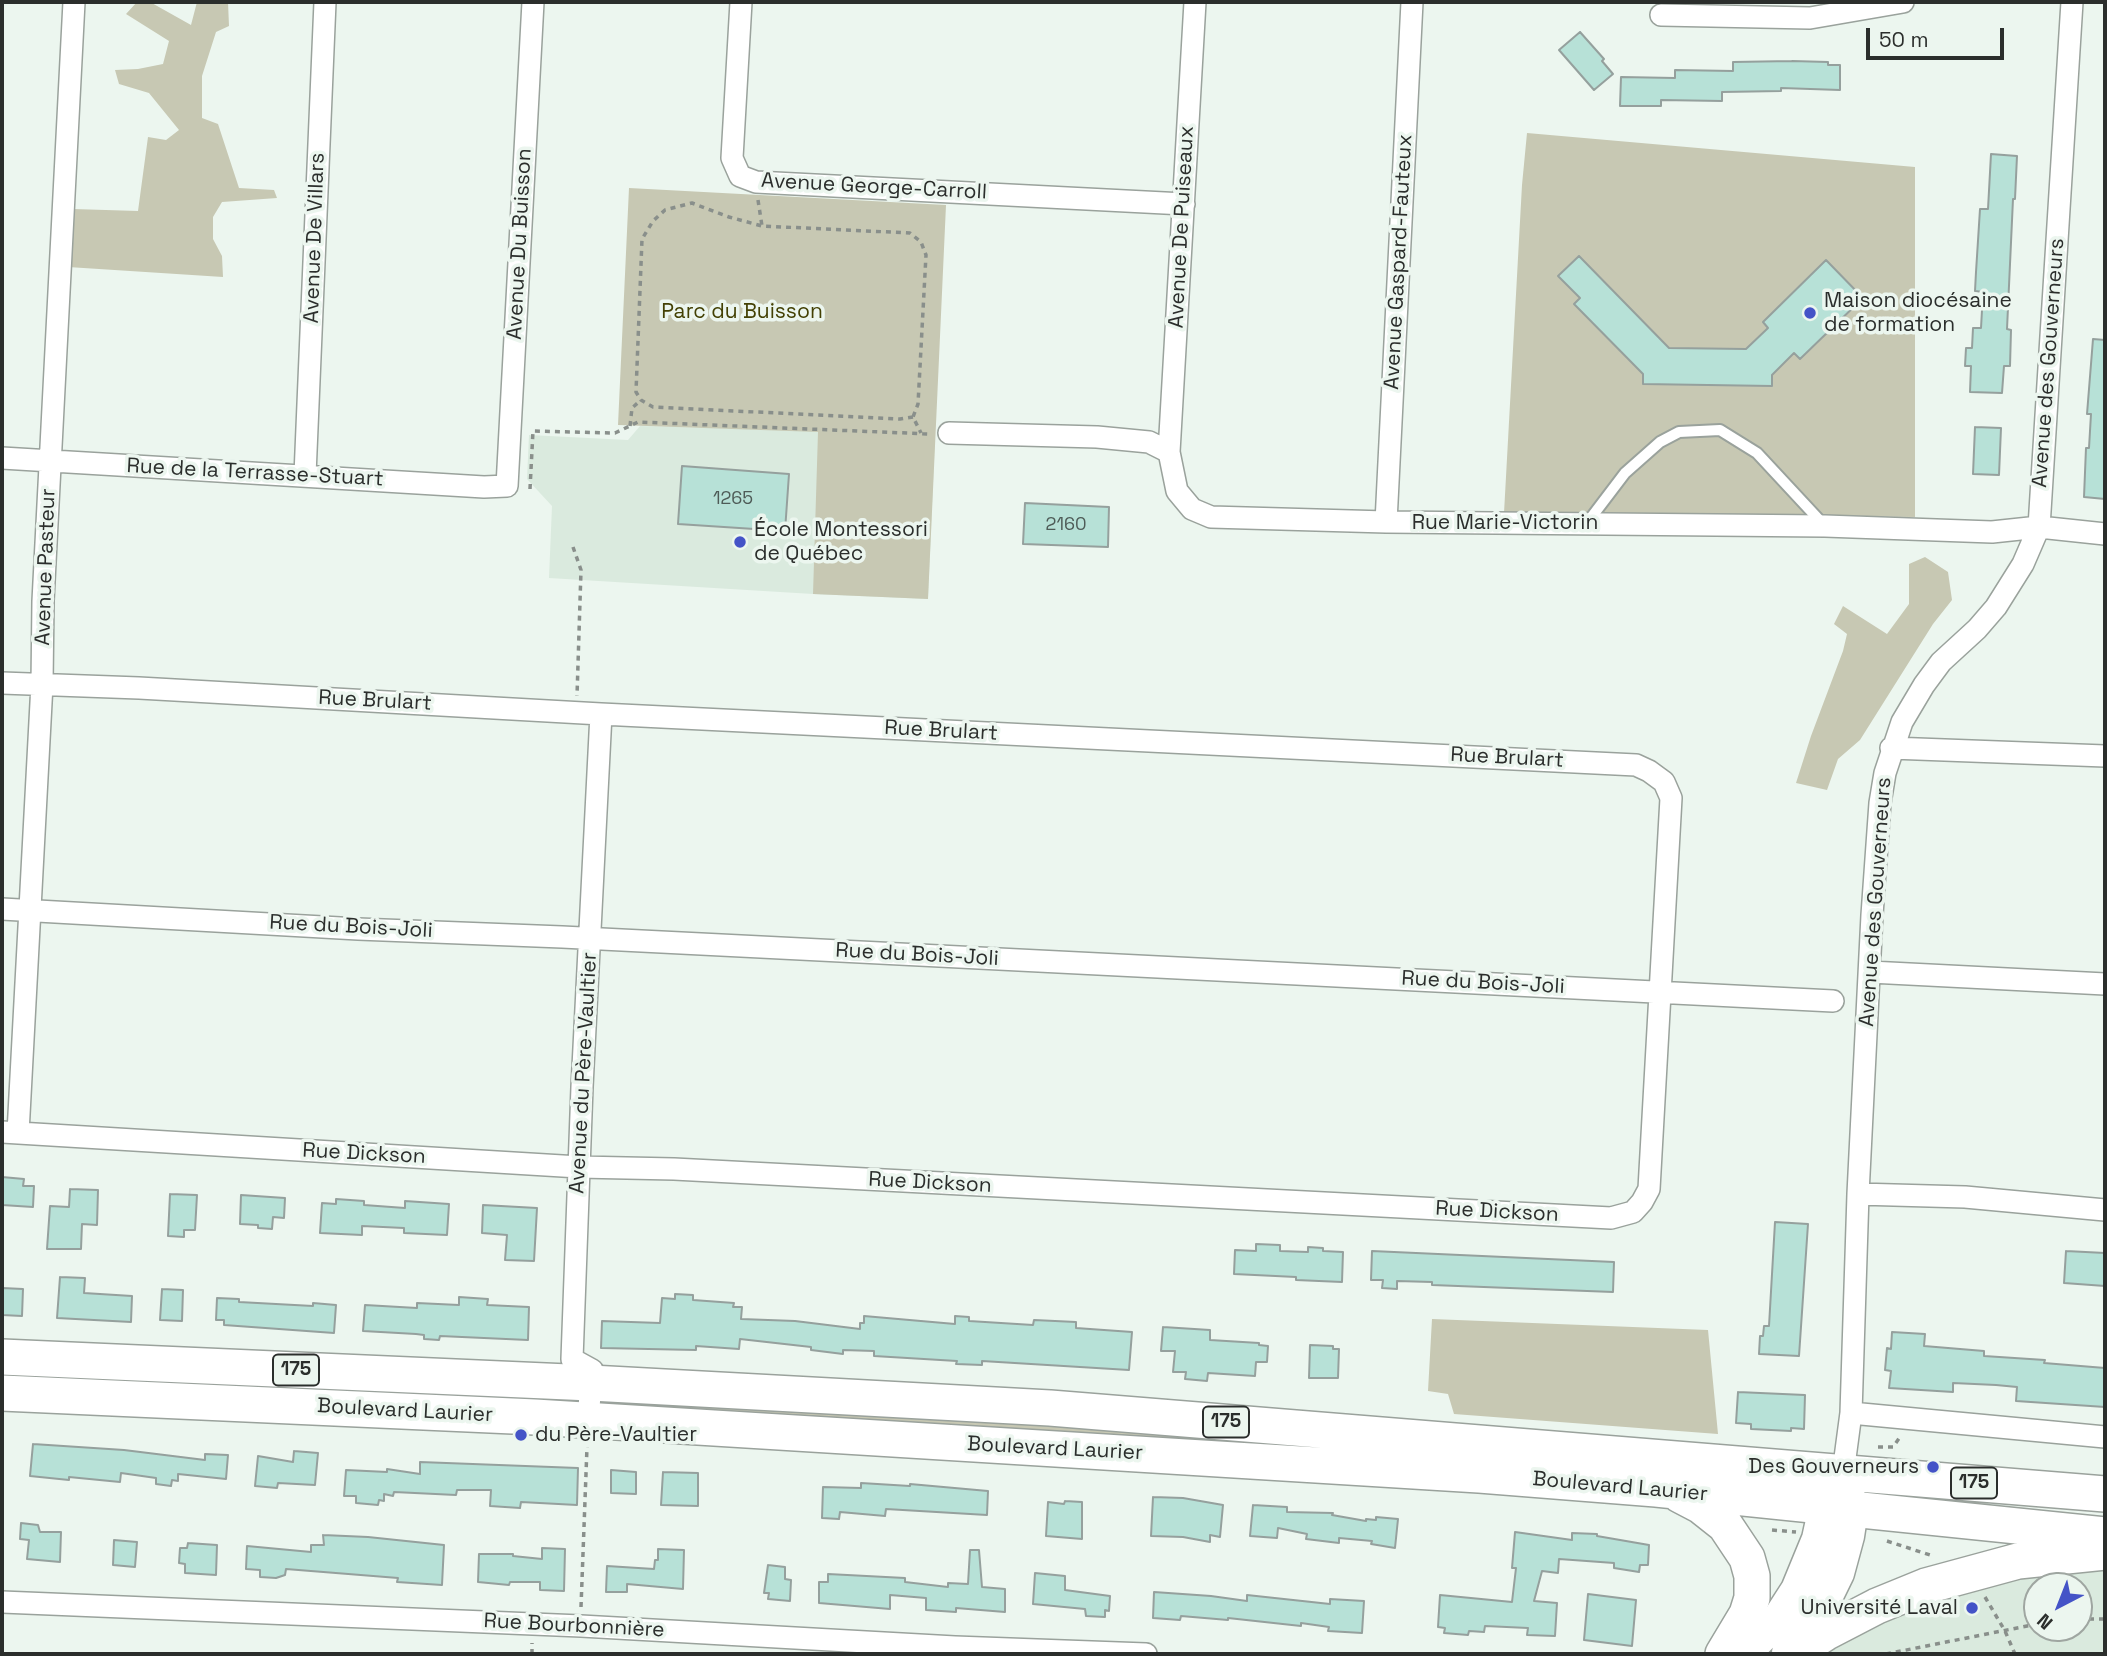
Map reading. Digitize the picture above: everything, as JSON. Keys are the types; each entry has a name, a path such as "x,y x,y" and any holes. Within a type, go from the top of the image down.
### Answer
{"main road":[{"name":"Boulevard Laurier","path":"2,1357 591,1383 1051,1408 2105,1494"},
{"name":"Boulevard Laurier","path":"2,1393 588,1420 1479,1475 1656,1489 2105,1535"},
{"path":"1786,1654 1807,1630 1828,1595 1844,1554 1839,1509 1843,1473"},
{"path":"1656,1489 1688,1499 1714,1515 1733,1534 1747,1558 1752,1576 1752,1598 1747,1615 1723,1654"},
{"path":"1744,1654 1777,1621 1797,1590 1818,1539 1839,1509"},
{"path":"1793,1654 1825,1633 1877,1606 1926,1586 2018,1561 2105,1552"}],"street":[{"name":"Avenue Pasteur","path":"10,1132 29,910 42,684 43,601 74,2"},
{"name":"Avenue De Villars","path":"305,475 325,2"},
{"name":"Avenue Du Buisson","path":"507,486 533,2"},
{"name":"Avenue George-Carroll","path":"741,2 732,158 740,176 756,182 1184,204"},
{"name":"Avenue De Puiseaux","path":"1169,452 1195,2"},
{"name":"Avenue Gaspard-Fauteux","path":"1386,522 1412,2"},
{"path":"1661,15 1810,18 1903,2"},
{"path":"2056,2 2072,2"},
{"name":"Avenue des Gouverneurs","path":"1843,1473 1852,1413 1858,1194 1880,803 1891,748 1902,722 1941,662 1996,607 2022,564 2039,527 2072,2"},
{"path":"949,433 1097,437 1149,442 1169,452"},
{"name":"Rue Marie-Victorin","path":"1169,452 1177,491 1192,509 1211,517 1386,522 1825,526 1992,532 2039,527 2105,534"},
{"name":"Rue de la Terrasse-Stuart","path":"2,458 484,487 507,486"},
{"name":"Rue Brulart","path":"2,683 1636,765 1650,771 1664,782 1671,798 1661,992"},
{"name":"Avenue du Père-Vaultier","path":"591,1383 592,1370 572,1359 601,714"},
{"path":"1891,748 2105,756"},
{"name":"Rue du Bois-Joli","path":"2,909 1833,1001"},
{"path":"1870,972 2105,984"},
{"name":"Rue Dickson","path":"10,1132 579,1167 674,1169 1611,1218 1633,1212 1649,1189 1661,992"},
{"path":"1858,1194 1965,1197 2105,1210"},
{"path":"588,1420 591,1383"},
{"path":"1852,1413 2105,1437"},
{"name":"Rue Bourbonnière","path":"2,1602 581,1626 955,1650 1146,1654"}],"lane":[{"path":"1587,524 1625,473 1660,442 1679,432 1720,430 1757,453 1825,526"}],"path":[{"path":"756,182 762,226"},
{"path":"913,417 900,419 653,407 641,400 636,392 642,239 653,221 665,210 692,203 762,226 909,233 921,242 926,255 918,404 913,417 921,433"},
{"path":"630,427 632,408 641,400"},
{"path":"530,488 533,431 615,433 638,422 949,433"},
{"path":"573,547 581,570 576,712"},
{"path":"581,1626 588,1420"},
{"path":"1881,1447 1894,1447"},
{"path":"1970,1572 2005,1631 2015,1654"},
{"path":"1886,1654 2023,1627"}],"shaded area":[{"name":"École Montessori de Québec","path":"640,426 818,431 935,438 928,599 549,578 552,506 527,479 529,435 628,440"},
{"name":"Université Laval","path":"2105,1563 2105,1654 1824,1654 1862,1629 1994,1575"}],"green space":[{"path":"137,2 150,2 191,25 197,2 228,2 229,26 216,32 202,76 202,118 218,124 239,188 274,190 277,198 222,202 213,217 213,239 222,256 223,277 68,267 73,209 138,211 148,137 166,140 179,130 149,93 119,84 115,70 163,64 169,41 126,14"},
{"path":"1527,133 1915,167 1915,517 1504,513"},
{"name":"Parc du Buisson","path":"629,188 946,205 928,599 813,594 818,432 618,425"},
{"path":"1925,557 1948,572 1952,600 1933,624 1860,740 1838,759 1827,790 1796,783 1843,651 1847,634 1834,624 1843,606 1887,634 1909,604 1909,564"},
{"path":"1432,1319 1708,1330 1718,1434 1454,1414 1448,1394 1428,1391"},
{"path":"599,1399 1159,1428 1800,1486 599,1408"}],"building":[{"path":"1580,32 1604,59 1602,61 1613,74 1594,90 1559,50"},
{"path":"1792,61 1840,65 1840,90 1781,88 1781,91 1722,92 1722,101 1661,100 1661,106 1620,106 1621,77 1675,78 1675,70 1733,71 1733,62"},
{"path":"1991,154 2017,156 2007,329 2011,330 2010,366 2004,366 2002,393 1970,392 1971,366 1965,366 1966,348 1972,348 1973,328 1981,328 1983,292 1975,291 1976,272 1980,209 1988,209"},
{"name":"Maison diocésaine de formation","path":"1579,256 1669,348 1746,349 1768,328 1763,322 1826,260 1863,298 1800,359 1794,353 1772,375 1772,386 1643,384 1643,374 1574,304 1580,298 1558,276"},
{"path":"2093,339 2105,340 2105,499 2084,497 2086,448 2089,448 2091,414 2087,414"},
{"path":"1975,427 2001,428 1999,475 1973,474"},
{"path":"682,466 789,474 785,531 678,524"},
{"path":"1025,503 1109,507 1108,547 1023,544"},
{"path":"2,1177 24,1179 23,1186 34,1186 33,1207 2,1205"},
{"path":"70,1189 98,1190 97,1225 82,1224 81,1249 47,1249 50,1206 69,1207"},
{"path":"170,1194 197,1195 195,1230 184,1230 184,1237 168,1236"},
{"path":"241,1195 285,1198 284,1218 273,1217 272,1229 240,1224"},
{"path":"336,1199 364,1201 364,1205 405,1208 405,1201 449,1204 447,1235 404,1233 404,1228 362,1226 362,1235 320,1233 322,1203 336,1204"},
{"path":"483,1205 537,1208 534,1261 505,1260 507,1235 482,1233"},
{"path":"1775,1222 1808,1224 1799,1356 1759,1354 1760,1336 1763,1336 1764,1326 1769,1326"},
{"path":"1256,1244 1280,1245 1280,1251 1308,1252 1308,1247 1343,1252 1342,1282 1234,1274 1235,1250 1256,1251"},
{"path":"1372,1251 1614,1262 1613,1292 1432,1285 1432,1282 1397,1281 1397,1289 1382,1288 1383,1280 1371,1280"},
{"path":"2066,1251 2105,1253 2105,1286 2064,1283"},
{"path":"60,1277 85,1278 84,1293 132,1296 131,1322 57,1318"},
{"path":"2,1288 23,1289 22,1316 2,1315"},
{"path":"162,1289 183,1290 182,1321 160,1320"},
{"path":"675,1294 693,1295 693,1300 734,1303 733,1307 742,1307 741,1319 795,1321 860,1329 864,1316 955,1324 955,1316 969,1317 969,1321 1033,1325 1034,1320 1076,1322 1076,1328 1132,1332 1129,1370 982,1361 982,1365 956,1364 957,1361 874,1356 874,1351 843,1350 843,1354 811,1350 811,1347 740,1339 739,1349 696,1346 696,1350 601,1348 602,1321 660,1323 662,1298 675,1299"},
{"path":"459,1297 488,1299 487,1305 529,1307 528,1340 440,1336 439,1340 424,1339 424,1335 416,1334 363,1331 365,1305 417,1308 417,1303 459,1305"},
{"path":"217,1298 239,1299 239,1302 336,1305 334,1333 224,1325 224,1320 216,1320"},
{"path":"1163,1327 1210,1330 1210,1340 1268,1346 1267,1362 1256,1362 1255,1376 1208,1373 1207,1381 1185,1379 1186,1372 1173,1372 1175,1351 1161,1351"},
{"path":"1892,1332 1925,1334 1924,1346 1984,1351 1984,1356 2105,1368 2105,1407 2016,1401 2017,1387 1996,1385 1953,1383 1953,1392 1889,1388 1891,1371 1885,1370"},
{"path":"1310,1345 1333,1346 1333,1349 1339,1349 1338,1378 1309,1378"},
{"path":"1738,1392 1805,1395 1804,1429 1751,1429 1751,1424 1736,1423"},
{"path":"33,1444 124,1450 205,1460 205,1454 228,1455 226,1479 178,1474 178,1481 172,1480 171,1486 156,1484 156,1478 121,1473 120,1482 30,1476"},
{"path":"294,1451 318,1453 315,1485 278,1483 277,1488 255,1486 258,1456 293,1462"},
{"path":"420,1462 578,1468 577,1505 521,1502 520,1508 490,1506 491,1490 457,1490 456,1495 394,1492 393,1496 384,1494 384,1501 379,1500 378,1505 356,1503 356,1496 344,1496 346,1470 387,1472 387,1469 420,1474"},
{"path":"611,1470 636,1472 636,1494 611,1493"},
{"path":"663,1472 698,1473 698,1506 661,1505"},
{"path":"861,1483 988,1491 987,1515 886,1509 885,1516 840,1512 839,1519 822,1518 823,1487 861,1488"},
{"path":"1153,1497 1183,1498 1223,1505 1220,1537 1210,1535 1210,1542 1183,1537 1151,1536"},
{"path":"1065,1501 1082,1502 1082,1539 1046,1536 1048,1502 1064,1504"},
{"path":"1253,1505 1287,1507 1287,1512 1333,1513 1332,1515 1366,1521 1376,1520 1376,1517 1398,1519 1395,1548 1371,1544 1372,1541 1339,1538 1339,1543 1306,1539 1307,1534 1278,1528 1277,1538 1250,1536"},
{"path":"21,1523 38,1525 40,1532 61,1532 60,1562 27,1559 29,1540 20,1539"},
{"path":"1515,1532 1572,1540 1572,1533 1597,1534 1649,1545 1648,1565 1640,1565 1639,1572 1614,1568 1614,1563 1559,1559 1558,1573 1542,1571 1534,1601 1557,1603 1555,1636 1527,1635 1528,1628 1485,1626 1484,1632 1469,1631 1468,1635 1444,1633 1445,1628 1438,1627 1440,1595 1512,1602 1516,1568 1512,1568"},
{"path":"323,1535 444,1545 442,1585 397,1582 398,1578 286,1569 285,1575 276,1578 260,1577 260,1570 246,1569 247,1546 311,1552 311,1545 324,1545"},
{"path":"114,1540 137,1542 135,1567 113,1565"},
{"path":"188,1543 217,1545 216,1575 185,1573 185,1564 179,1563 180,1548 187,1548"},
{"path":"542,1548 565,1549 564,1591 540,1590 540,1582 510,1582 509,1585 478,1582 479,1554 513,1554 542,1559"},
{"path":"658,1549 684,1550 683,1589 627,1584 627,1592 606,1592 607,1566 654,1569 655,1560 658,1560"},
{"path":"970,1550 979,1550 982,1587 1005,1589 1005,1612 956,1608 956,1612 926,1610 926,1598 890,1595 890,1609 819,1603 819,1582 828,1582 828,1574 905,1578 905,1582 948,1587 948,1583 968,1584"},
{"path":"768,1565 785,1567 785,1579 791,1580 790,1601 768,1599 769,1593 764,1593"},
{"path":"1035,1573 1065,1576 1065,1590 1110,1596 1109,1611 1105,1610 1105,1617 1086,1616 1085,1609 1033,1604"},
{"path":"1154,1592 1247,1601 1247,1595 1330,1604 1330,1599 1364,1601 1362,1633 1328,1631 1329,1627 1301,1623 1301,1626 1228,1618 1153,1618"},
{"path":"1588,1594 1636,1600 1632,1646 1584,1640"}],"place":[{"name":"Maison diocésaine de formation","path":"1810,313"},
{"name":"École Montessori de Québec","path":"740,542"},
{"name":"du Père-Vaultier","path":"521,1435"},
{"name":"Des Gouverneurs","path":"1933,1467"},
{"name":"Université Laval","path":"1972,1608"}]}
